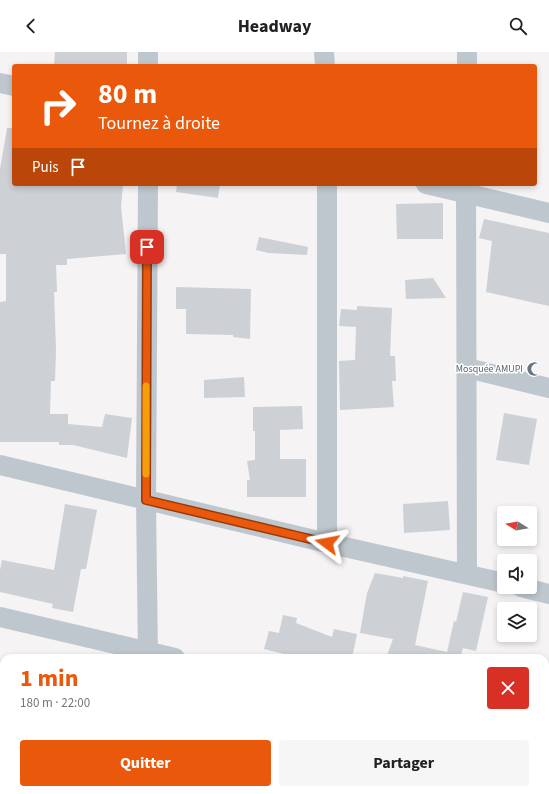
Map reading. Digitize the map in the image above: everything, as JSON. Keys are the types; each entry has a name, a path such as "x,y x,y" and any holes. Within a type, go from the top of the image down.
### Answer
{"street":[{"path":"148,52 148,64"},
{"path":"324,52 324,64"},
{"path":"467,52 467,64"},
{"path":"0,83 12,86"},
{"path":"148,186 146,500 148,654"},
{"path":"327,186 327,543"},
{"path":"442,186 466,189 549,212"},
{"path":"466,189 467,574"},
{"path":"467,368 549,388"},
{"path":"0,465 327,543 497,581"},
{"path":"537,591 549,594"},
{"path":"0,617 144,654"}],"building":[{"path":"55,52 127,52 127,64 54,64"},
{"path":"7,128 12,128 12,186 123,186 121,206 126,254 67,259 67,265 56,265 57,292 54,292 56,350 55,381 51,381 50,414 68,414 68,424 102,427 105,414 132,418 127,458 73,445 59,445 59,442 0,442 0,302 6,301 6,254 0,254 0,169"},
{"path":"177,186 220,186 218,198 176,192"},
{"path":"443,203 443,239 397,239 396,204"},
{"path":"484,219 549,233 549,306 486,292 492,241 479,238"},
{"path":"259,237 308,247 307,255 268,253 256,250"},
{"path":"433,278 446,298 406,299 405,280"},
{"path":"176,287 251,289 250,339 233,337 233,335 186,334 186,309 176,309"},
{"path":"357,306 392,308 390,356 395,356 396,381 392,381 394,407 340,410 339,361 355,360 356,327 339,326 341,309 357,310"},
{"path":"244,377 245,397 204,398 204,380"},
{"path":"302,406 303,429 280,430 280,459 306,459 306,497 247,497 247,480 250,480 247,461 255,460 253,407"},
{"path":"504,413 537,419 529,465 496,460"},
{"path":"448,501 450,530 404,533 403,504"},
{"path":"65,504 97,510 86,569 81,569 73,612 52,608 53,604 0,592 0,570 2,560 54,570"},
{"path":"375,573 403,578 403,576 428,581 415,645 447,652 454,621 456,622 463,592 488,597 476,651 463,648 461,654 387,654 393,639 360,633 367,593"},
{"path":"283,615 297,618 296,623 332,637 334,629 357,634 353,654 284,654 264,649 269,631 279,633"}],"slow traffic":[{"path":"146,386 146,474"}],"place":[{"name":"Mosquée AMUPI","path":"534,369"}],"route":[{"path":"147,247 146,500 327,543"}]}
